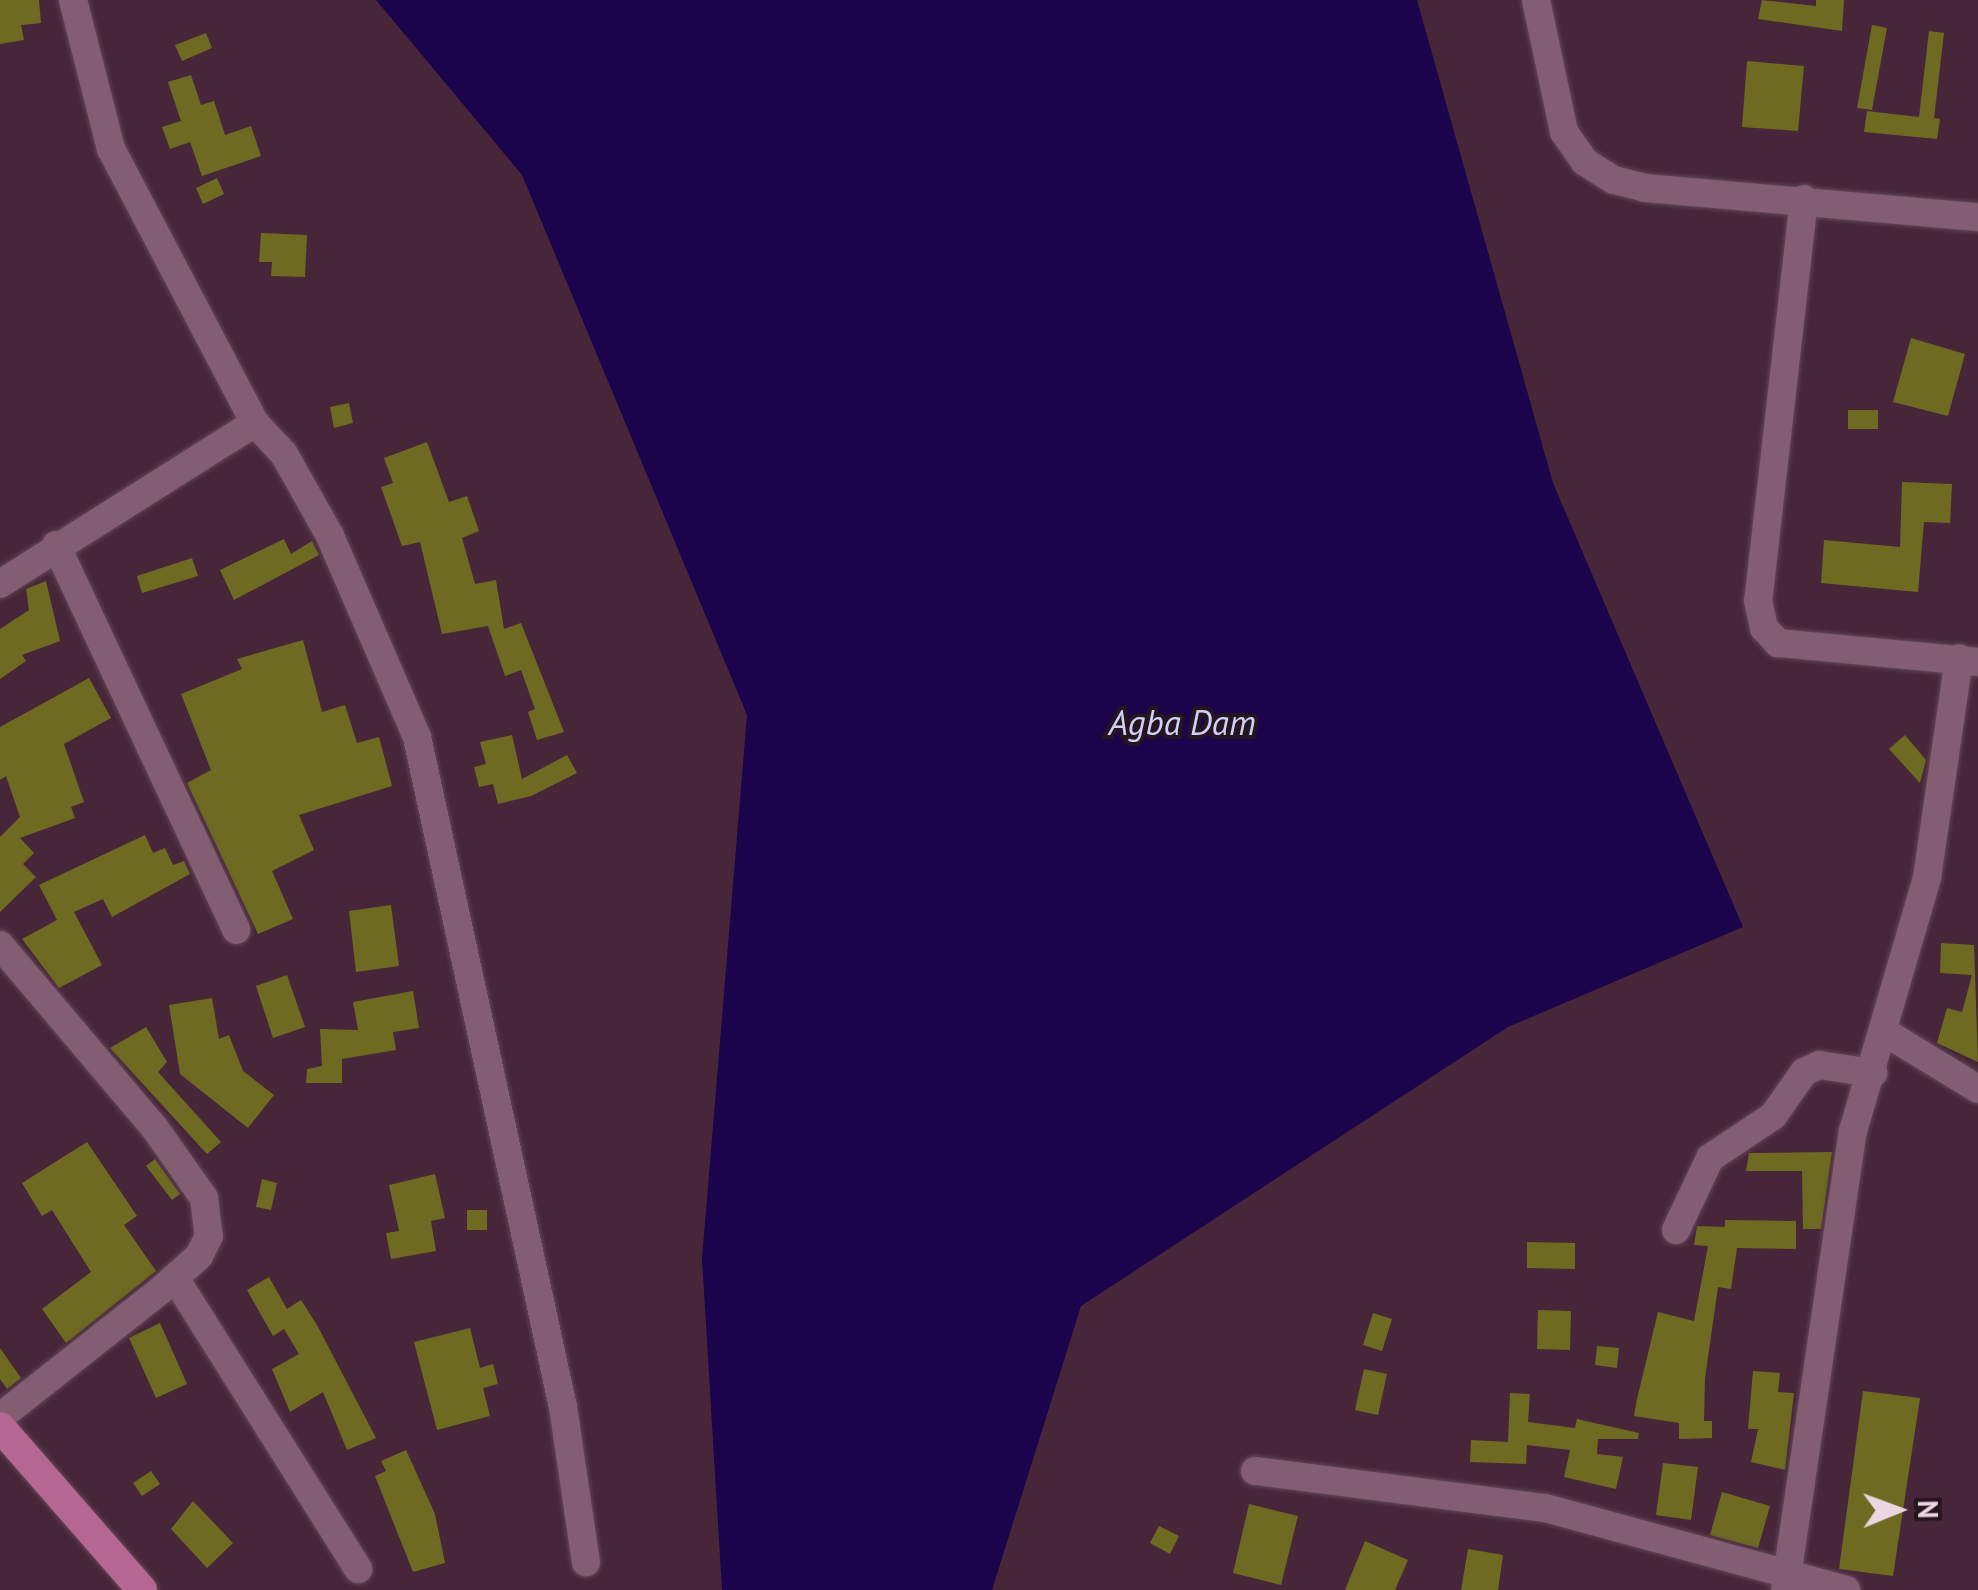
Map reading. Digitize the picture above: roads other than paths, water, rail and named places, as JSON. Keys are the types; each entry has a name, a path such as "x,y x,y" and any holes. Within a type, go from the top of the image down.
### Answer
{"main road":[{"path":"0,1427 142,1590"}],"street":[{"path":"73,0 111,149 255,422 284,454 330,536 417,737 563,1406 586,1562"},
{"path":"1536,0 1559,116 1585,162 1646,188 1804,199 1978,218"},
{"path":"1787,1584 1853,1130 1873,1073 1927,878 1968,660 1778,643 1764,628 1758,600 1804,199"},
{"path":"0,584 255,422"},
{"path":"56,546 236,930"},
{"path":"0,946 154,1127 204,1198 209,1236 175,1278 0,1416"},
{"path":"1883,1031 1978,1088"},
{"path":"1676,1230 1710,1158 1773,1116 1804,1072 1819,1065 1873,1073"},
{"path":"175,1278 358,1569"},
{"path":"1255,1471 1545,1508 1787,1584 1846,1590"}],"water":[{"name":"Agba Dam","path":"376,0 1417,0 1553,483 1743,927 1508,1027 1081,1306 992,1590 722,1590 702,1259 747,715 522,175"}]}
